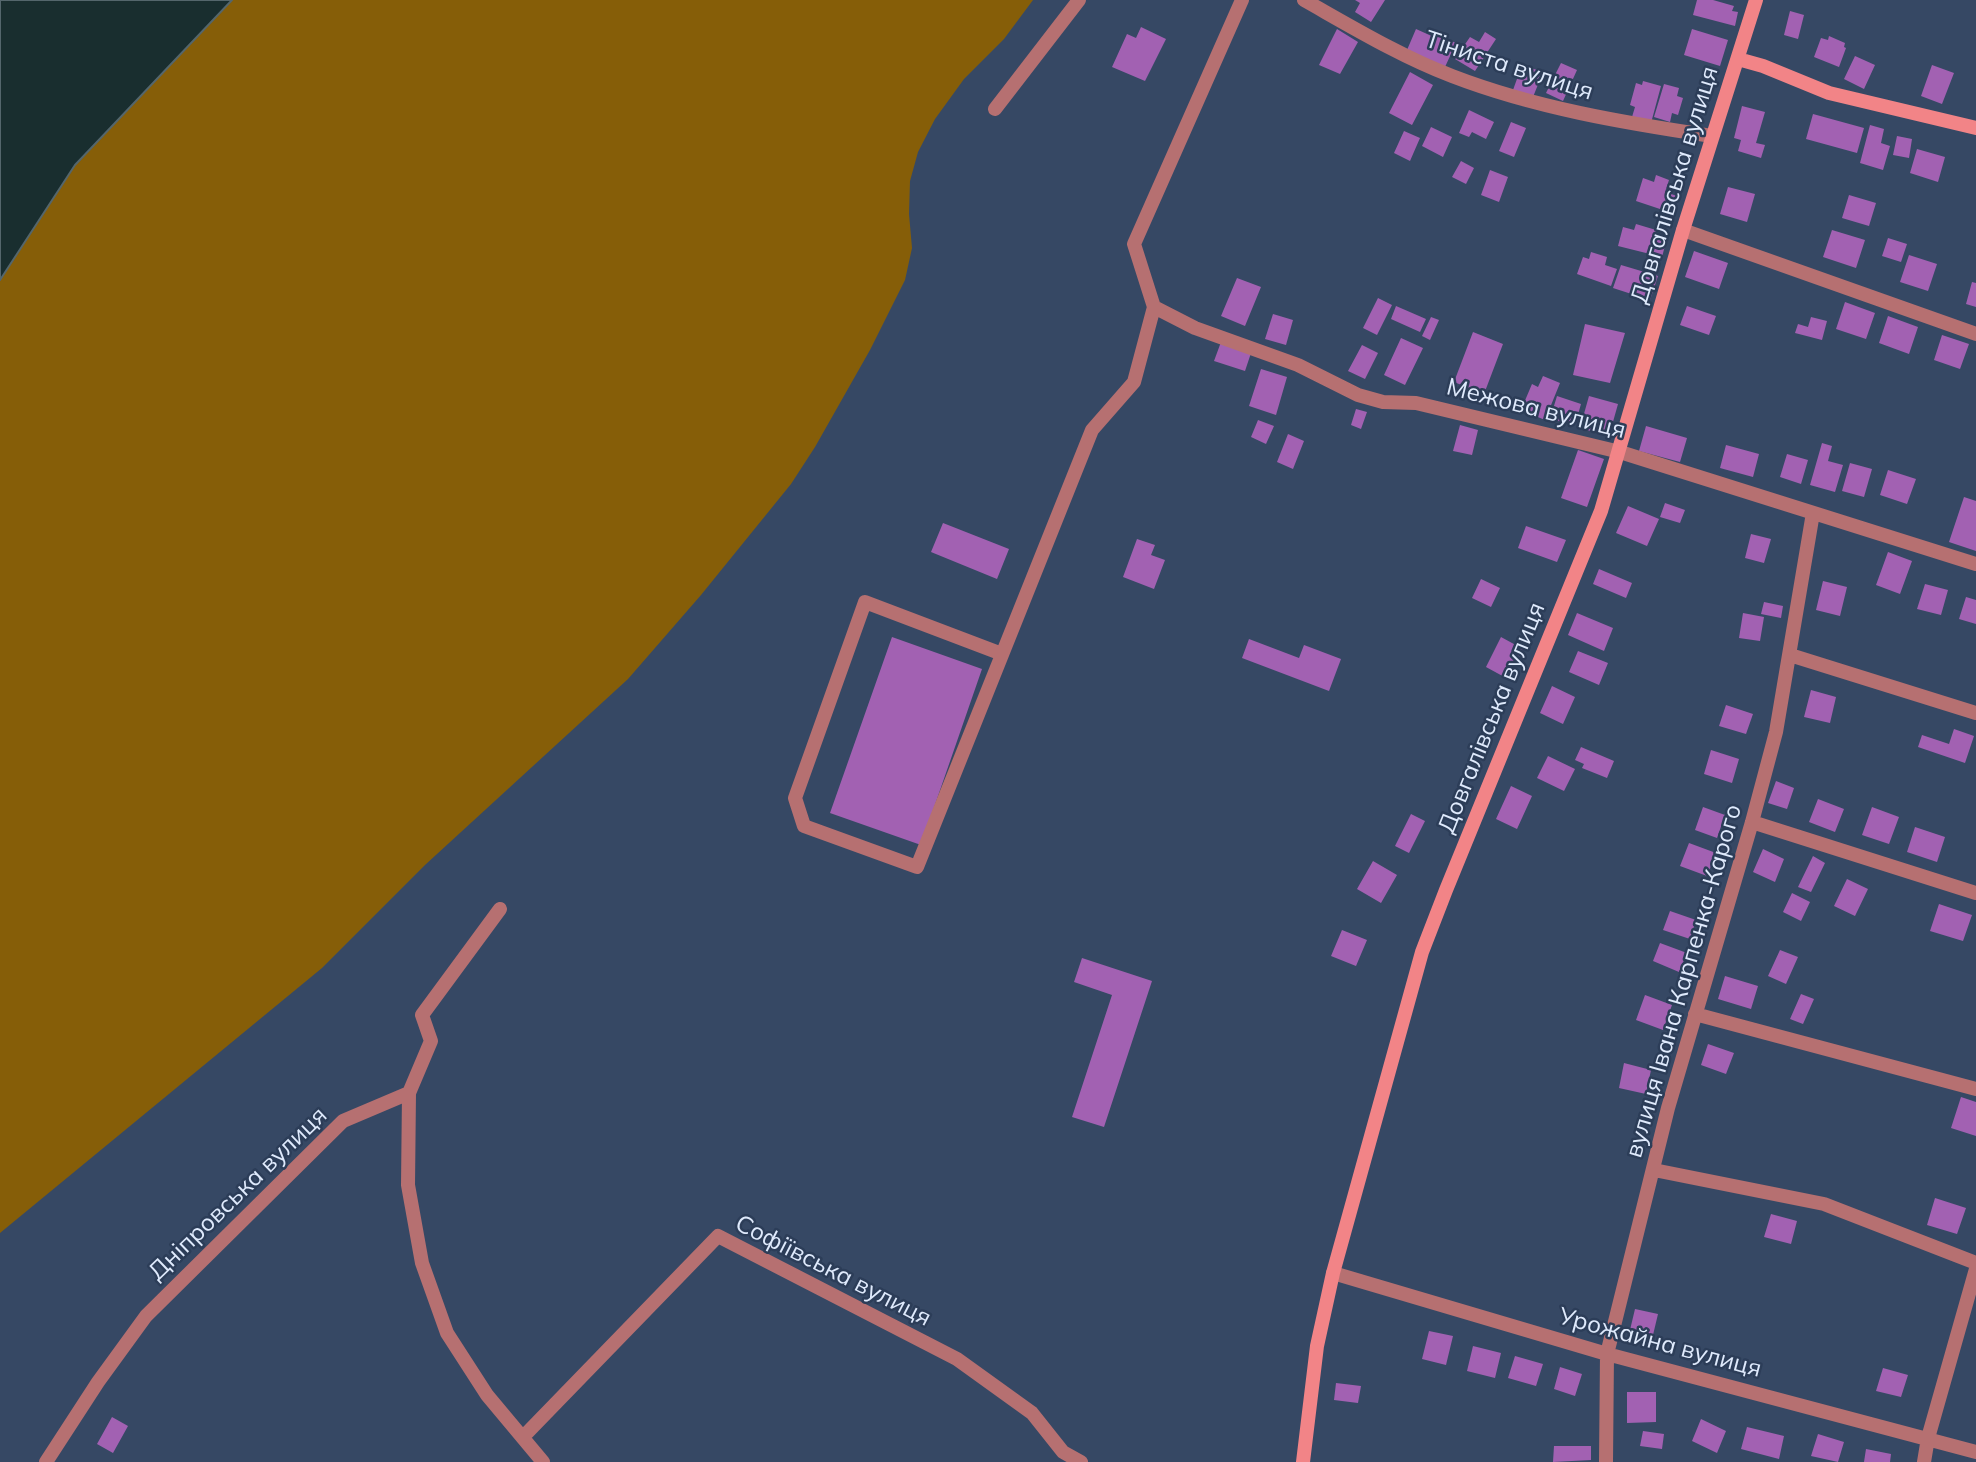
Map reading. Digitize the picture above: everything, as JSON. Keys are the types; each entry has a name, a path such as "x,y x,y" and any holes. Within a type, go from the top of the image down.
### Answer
{"street":[{"path":"995,109 1079,0"},
{"path":"1002,654 865,602 795,798 804,826 917,867 1092,430 1134,382 1154,307 1133,244 1242,0"},
{"name":"Тіниста вулиця","path":"1304,0 1409,58 1453,77 1606,120 1712,136"},
{"name":"Довгалівська вулиця","path":"1303,1462 1317,1346 1333,1273 1422,952 1601,511 1683,230 1756,0"},
{"path":"1738,59 1763,66 1829,93 1976,128"},
{"path":"1683,230 1976,334"},
{"name":"Межова вулиця","path":"1154,307 1195,328 1298,365 1358,395 1383,402 1416,403 1620,453 1976,564"},
{"name":"вулиця Івана Карпенка-Карого","path":"1606,1462 1607,1354 1668,1108 1776,732 1813,513"},
{"path":"1790,656 1976,713"},
{"path":"1752,822 1976,893"},
{"path":"500,909 422,1015 431,1041 409,1093 408,1185 422,1264 447,1332 487,1395 543,1462"},
{"path":"1695,1014 1976,1089"},
{"name":"Дніпровська вулиця","path":"47,1462 98,1382 146,1316 343,1121 409,1093"},
{"path":"1654,1170 1824,1205 1976,1263"},
{"name":"Софіївська вулиця","path":"523,1437 718,1236 957,1359 1032,1413 1059,1457 1081,1462"},
{"path":"1924,1462 1928,1438 1976,1269"},
{"name":"Урожайна вулиця","path":"1333,1273 1607,1354 1976,1452"}],"shaded area":[{"path":"0,0 232,0 75,165 0,280"},
{"path":"232,0 1033,0 1004,39 964,79 935,119 918,152 910,181 912,248 905,280 870,350 791,484 701,595 628,679 425,865 322,968 0,1233 0,280 75,165"}],"building":[{"path":"1355,0 1385,0 1371,22 1355,12 1360,3"},
{"path":"1697,0 1713,0 1734,6 1732,11 1738,12 1735,26 1693,15"},
{"path":"1790,11 1804,15 1798,39 1784,35"},
{"path":"1141,27 1166,39 1145,81 1112,67 1127,34 1136,38"},
{"path":"1337,29 1358,42 1340,74 1319,65"},
{"path":"1416,29 1456,43 1445,67 1407,50"},
{"path":"1692,29 1728,40 1720,66 1684,55"},
{"path":"1485,32 1496,39 1475,71 1455,59 1470,37 1479,42"},
{"path":"1829,36 1845,43 1846,48 1839,67 1814,57 1821,38 1828,40"},
{"path":"1855,56 1875,65 1864,89 1844,79"},
{"path":"1561,63 1577,70 1563,101 1546,93"},
{"path":"1522,65 1543,72 1533,97 1513,90"},
{"path":"1932,65 1954,73 1942,104 1921,96"},
{"path":"1410,72 1433,85 1412,125 1389,113"},
{"path":"1643,81 1661,86 1651,123 1632,117 1635,107 1630,105 1636,83 1642,85"},
{"path":"1664,84 1679,88 1677,96 1683,98 1678,115 1672,113 1670,122 1654,117"},
{"path":"1742,106 1765,112 1756,143 1765,145 1761,158 1738,151 1741,140 1734,138"},
{"path":"1469,110 1494,122 1486,139 1472,132 1469,137 1459,133"},
{"path":"1813,114 1864,128 1857,153 1806,139"},
{"path":"1511,122 1526,128 1514,157 1499,151"},
{"path":"1870,125 1884,129 1881,143 1890,146 1883,170 1860,163"},
{"path":"1431,127 1452,137 1443,157 1422,146"},
{"path":"1404,131 1420,138 1410,161 1394,153"},
{"path":"1897,136 1912,139 1909,158 1893,155"},
{"path":"1917,149 1945,157 1938,182 1910,173"},
{"path":"1461,161 1474,168 1466,184 1452,177"},
{"path":"1490,170 1508,177 1499,202 1481,195"},
{"path":"1656,175 1669,180 1665,192 1677,196 1672,213 1636,201 1643,178 1654,182"},
{"path":"1728,187 1755,194 1747,222 1720,214"},
{"path":"1849,195 1876,203 1869,226 1842,218"},
{"path":"1636,224 1656,230 1655,235 1667,238 1662,257 1618,246 1623,227 1634,230"},
{"path":"1832,230 1865,240 1856,268 1823,257"},
{"path":"1888,238 1907,244 1901,262 1882,256"},
{"path":"1694,251 1728,263 1719,289 1685,277"},
{"path":"1591,252 1607,257 1605,265 1617,269 1611,286 1577,274 1583,257 1589,259"},
{"path":"1909,255 1937,264 1928,291 1900,282"},
{"path":"1621,265 1658,276 1650,300 1613,288"},
{"path":"1237,278 1261,287 1245,326 1221,316"},
{"path":"1972,282 1976,283 1976,307 1966,304"},
{"path":"1378,298 1392,305 1377,335 1363,328"},
{"path":"1845,302 1875,313 1866,339 1836,329"},
{"path":"1396,306 1426,319 1420,332 1391,319"},
{"path":"1687,306 1716,316 1709,335 1680,325"},
{"path":"1273,314 1293,320 1286,345 1265,339"},
{"path":"1888,316 1918,327 1909,354 1879,343"},
{"path":"1431,317 1439,320 1430,340 1422,336"},
{"path":"1811,317 1827,321 1822,340 1795,333 1798,324 1808,327"},
{"path":"1585,324 1625,333 1610,383 1573,375"},
{"path":"1473,332 1503,344 1484,394 1454,382"},
{"path":"1942,335 1969,344 1960,369 1934,360"},
{"path":"1401,338 1423,348 1405,385 1384,375"},
{"path":"1221,342 1251,353 1245,371 1214,361"},
{"path":"1362,345 1378,353 1365,379 1348,371"},
{"path":"1261,369 1287,377 1276,415 1249,406"},
{"path":"1543,376 1560,383 1545,420 1521,410 1532,384 1538,387"},
{"path":"1557,396 1581,404 1575,425 1550,419"},
{"path":"1589,396 1618,404 1609,436 1580,428"},
{"path":"1356,409 1367,412 1361,429 1351,425"},
{"path":"1258,420 1274,426 1266,444 1251,437"},
{"path":"1460,425 1478,430 1472,455 1453,451"},
{"path":"1646,426 1687,438 1680,462 1639,451"},
{"path":"1288,434 1304,441 1293,469 1277,462"},
{"path":"1822,443 1832,446 1828,461 1843,465 1835,492 1810,485"},
{"path":"1726,445 1759,454 1753,477 1720,468"},
{"path":"1578,450 1604,459 1587,507 1561,498"},
{"path":"1787,454 1808,460 1801,484 1780,477"},
{"path":"1850,463 1872,469 1864,497 1842,491"},
{"path":"1888,470 1916,479 1907,504 1880,495"},
{"path":"1964,497 1976,501 1976,551 1949,542"},
{"path":"1665,503 1685,510 1680,523 1660,517"},
{"path":"1628,506 1659,519 1647,546 1616,533"},
{"path":"943,523 1009,549 997,579 931,552"},
{"path":"1526,526 1566,540 1557,562 1518,548"},
{"path":"1751,534 1771,539 1764,563 1745,558"},
{"path":"1137,539 1155,545 1151,555 1165,560 1154,589 1123,577"},
{"path":"1888,552 1912,561 1900,594 1876,585"},
{"path":"1599,569 1632,583 1626,598 1593,584"},
{"path":"1481,579 1500,588 1491,607 1472,598"},
{"path":"1823,581 1847,587 1840,616 1816,610"},
{"path":"1925,584 1948,590 1941,615 1917,609"},
{"path":"1966,597 1976,600 1976,624 1959,619"},
{"path":"1764,602 1783,606 1781,618 1761,614"},
{"path":"1577,613 1613,628 1604,651 1568,635"},
{"path":"1743,613 1764,617 1760,641 1739,638"},
{"path":"892,637 982,669 921,845 830,813"},
{"path":"1501,637 1523,649 1508,679 1486,667"},
{"path":"1249,639 1299,658 1304,645 1341,659 1329,691 1242,658"},
{"path":"1578,651 1608,663 1599,685 1569,672"},
{"path":"1552,686 1575,697 1563,724 1540,713"},
{"path":"1811,690 1836,697 1830,723 1804,717"},
{"path":"1726,705 1753,714 1746,734 1719,726"},
{"path":"1954,729 1974,736 1965,763 1918,747 1922,735 1949,744"},
{"path":"1581,747 1614,761 1607,778 1582,768 1584,764 1575,760"},
{"path":"1711,750 1739,759 1732,783 1704,774"},
{"path":"1548,756 1575,769 1564,791 1537,778"},
{"path":"1776,781 1794,788 1787,809 1768,803"},
{"path":"1511,786 1532,796 1517,829 1496,819"},
{"path":"1818,799 1844,809 1835,832 1809,822"},
{"path":"1703,807 1725,815 1717,838 1695,830"},
{"path":"1872,807 1899,817 1889,844 1862,835"},
{"path":"1411,814 1425,821 1409,853 1395,846"},
{"path":"1915,827 1945,837 1937,862 1907,852"},
{"path":"1689,843 1716,853 1707,876 1680,866"},
{"path":"1763,849 1784,859 1775,882 1753,872"},
{"path":"1813,856 1825,863 1811,892 1798,887"},
{"path":"1373,861 1397,875 1381,903 1357,889"},
{"path":"1847,879 1868,889 1855,916 1834,906"},
{"path":"1792,893 1810,902 1801,921 1783,912"},
{"path":"1939,904 1972,915 1963,941 1930,931"},
{"path":"1670,911 1696,920 1690,939 1663,930"},
{"path":"1342,930 1367,940 1356,966 1331,956"},
{"path":"1660,943 1687,953 1679,972 1653,961"},
{"path":"1780,950 1798,957 1786,984 1768,976"},
{"path":"1082,958 1152,981 1104,1127 1072,1117 1112,995 1074,982"},
{"path":"1725,976 1758,986 1751,1009 1718,999"},
{"path":"1801,994 1814,999 1803,1024 1790,1019"},
{"path":"1645,995 1672,1005 1663,1030 1636,1020"},
{"path":"1708,1044 1734,1053 1726,1074 1701,1065"},
{"path":"1624,1063 1651,1070 1646,1094 1619,1088"},
{"path":"1961,1097 1976,1102 1976,1136 1951,1128"},
{"path":"1935,1198 1966,1208 1957,1234 1927,1225"},
{"path":"1771,1214 1797,1221 1791,1244 1764,1237"},
{"path":"1635,1309 1658,1314 1653,1335 1630,1330"},
{"path":"1429,1331 1453,1336 1446,1365 1422,1359"},
{"path":"1473,1346 1501,1353 1495,1378 1467,1371"},
{"path":"1515,1356 1543,1364 1536,1386 1508,1378"},
{"path":"1560,1367 1582,1374 1575,1396 1554,1389"},
{"path":"1883,1368 1908,1375 1901,1397 1876,1391"},
{"path":"1336,1383 1361,1386 1358,1403 1334,1400"},
{"path":"1627,1392 1656,1392 1656,1422 1627,1423"},
{"path":"112,1417 128,1426 113,1453 97,1444"},
{"path":"1701,1419 1726,1431 1717,1453 1692,1441"},
{"path":"1747,1427 1784,1436 1779,1459 1741,1449"},
{"path":"1643,1431 1664,1434 1662,1449 1640,1446"},
{"path":"1818,1434 1844,1442 1838,1462 1811,1456"},
{"path":"1554,1446 1591,1446 1591,1460 1553,1462"},
{"path":"1866,1449 1891,1454 1890,1462 1864,1462"}]}
